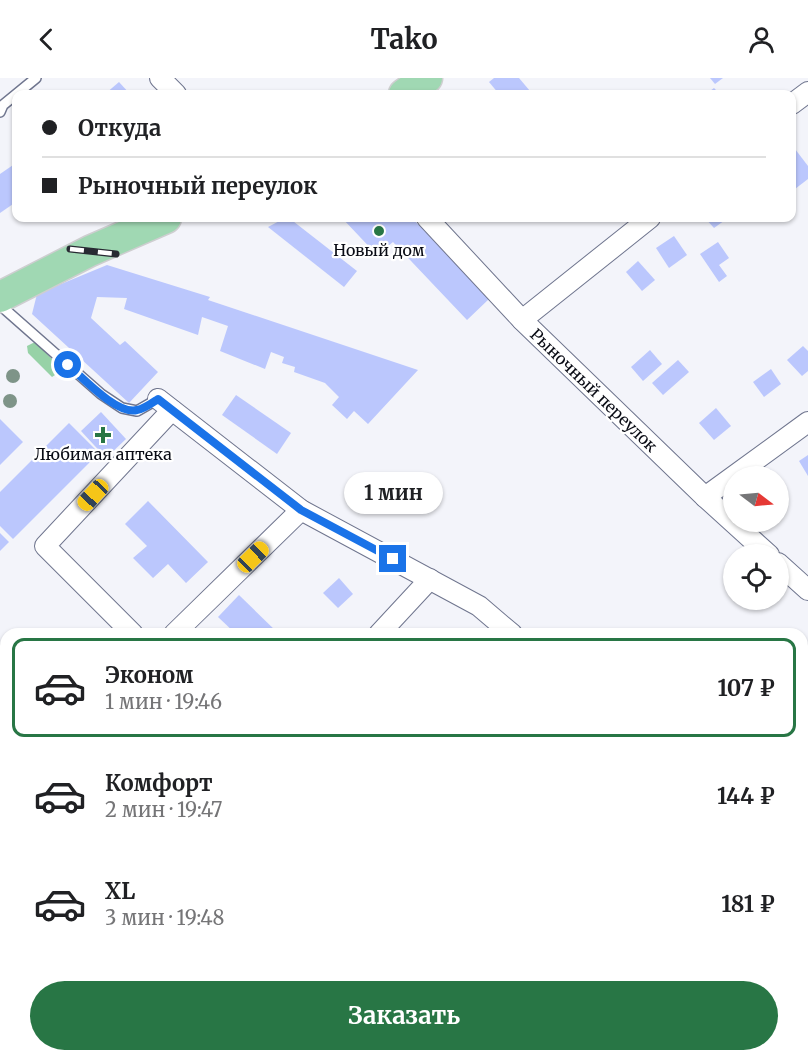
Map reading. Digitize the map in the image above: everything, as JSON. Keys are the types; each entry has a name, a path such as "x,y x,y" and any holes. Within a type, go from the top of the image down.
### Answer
{"main road":[{"path":"410,90 427,78"},
{"path":"0,297 90,251 156,222"}],"street":[{"path":"160,78 172,90"},
{"name":"Рыночный переулок","path":"431,222 522,320 757,544"},
{"path":"522,320 645,222"},
{"path":"126,628 45,546 165,405 301,510 479,606 505,628"},
{"path":"705,497 808,422"},
{"path":"180,628 301,510"},
{"path":"789,573 808,590"},
{"path":"385,628 430,579"}],"lane":[{"path":"21,90 36,78"},
{"path":"0,112 3,105 12,98"},
{"path":"0,305 101,394 122,408 137,411 165,405"}],"green space":[{"path":"35,342 59,366 61,371 52,377 28,353 27,346"}],"building":[{"path":"494,78 519,78 529,90 496,90 489,82"},
{"path":"710,78 723,78 715,84"},
{"path":"119,82 126,90 110,90"},
{"path":"796,150 808,166 808,179 796,188"},
{"path":"12,166 12,205 0,213 0,174"},
{"path":"277,222 294,222 357,271 344,287 268,227"},
{"path":"346,222 416,222 489,299 467,320 393,242 377,255"},
{"path":"709,222 722,222 714,228"},
{"path":"674,236 687,255 669,268 656,248"},
{"path":"718,242 729,258 719,265 727,276 719,282 700,254"},
{"path":"638,261 655,280 642,291 626,272"},
{"path":"107,265 210,297 208,300 418,370 368,424 354,411 347,419 332,405 339,397 325,383 294,372 295,367 282,363 284,357 271,352 265,369 220,351 228,326 202,317 198,335 124,309 127,298 97,297 91,318 120,345 125,341 158,372 129,403 32,314 37,294"},
{"path":"803,346 808,351 808,371 802,376 787,360"},
{"path":"650,350 662,364 643,381 631,367"},
{"path":"678,360 689,372 663,395 652,383"},
{"path":"771,369 781,384 764,397 753,382"},
{"path":"236,395 291,433 277,454 222,415"},
{"path":"716,408 731,426 714,440 699,423"},
{"name":"Любимая аптека","path":"101,412 126,439 106,458 81,431"},
{"path":"0,419 23,442 0,465"},
{"path":"69,423 99,453 13,539 0,526 0,492"},
{"path":"808,455 808,476 799,461"},
{"path":"148,501 208,562 186,583 168,564 153,578 133,558 147,546 125,524"},
{"path":"0,533 9,542 0,551"},
{"path":"339,578 353,594 338,608 323,593"},
{"path":"239,595 273,628 230,628 218,617"}],"railway":[{"path":"70,249 116,254"}],"place":[{"name":"Новый дом","path":"379,231"},
{"name":"Любимая аптека","path":"103,435"}],"route":[{"path":"68,365 101,394 122,408 137,411 158,399 301,510 393,559"}]}
